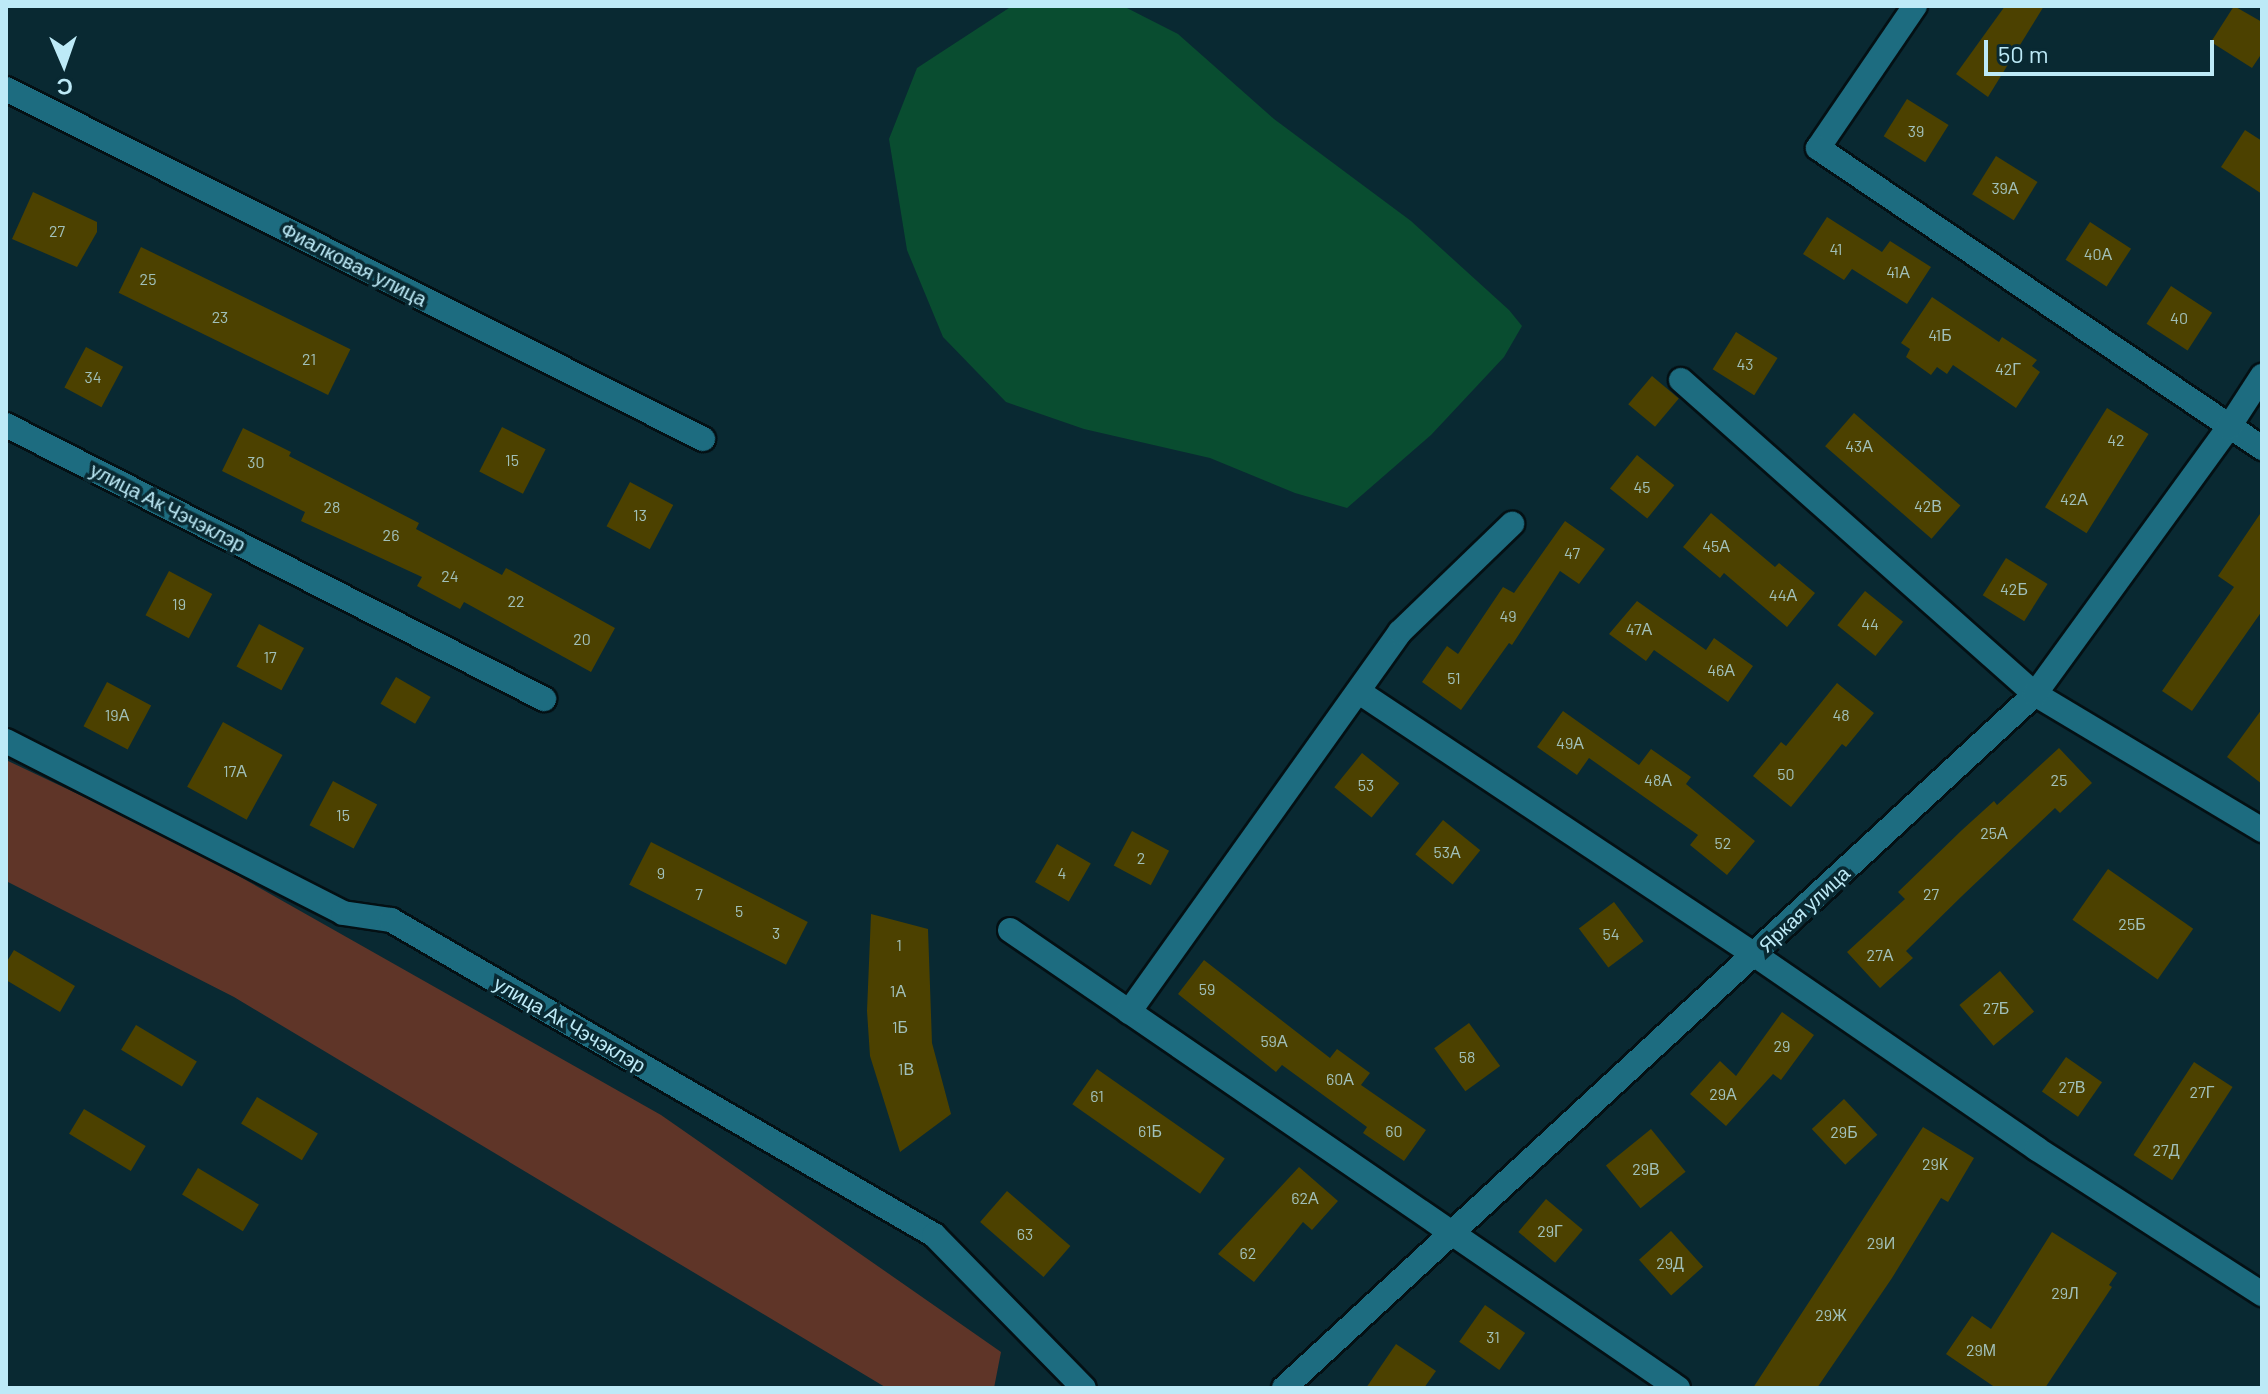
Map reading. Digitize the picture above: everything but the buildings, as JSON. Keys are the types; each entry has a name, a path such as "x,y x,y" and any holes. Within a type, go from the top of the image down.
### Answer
{"street":[{"path":"1915,6 1818,148 2262,448"},
{"name":"Фиалковая улица","path":"6,89 703,439"},
{"name":"Яркая улица","path":"1284,1388 2035,694 2229,427 2262,376"},
{"path":"1681,380 2035,694 2262,830"},
{"name":"улица Ак Чэчэклэр","path":"6,425 544,699"},
{"path":"1129,1012 1400,632 1512,524"},
{"path":"1359,692 1755,955 2037,1149 2262,1294"},
{"name":"улица Ак Чэчэклэр","path":"6,741 343,913 391,920 934,1235 1084,1388"},
{"path":"1010,930 1678,1388"}],"shaded area":[{"path":"1012,6 1123,6 1178,34 1274,119 1411,221 1509,310 1522,326 1504,357 1431,435 1347,508 1295,493 1210,458 1084,429 1006,402 943,337 907,250 889,139 917,68"},
{"path":"6,760 175,840 661,1115 1001,1352 994,1388 885,1387 234,997 6,881"}]}
